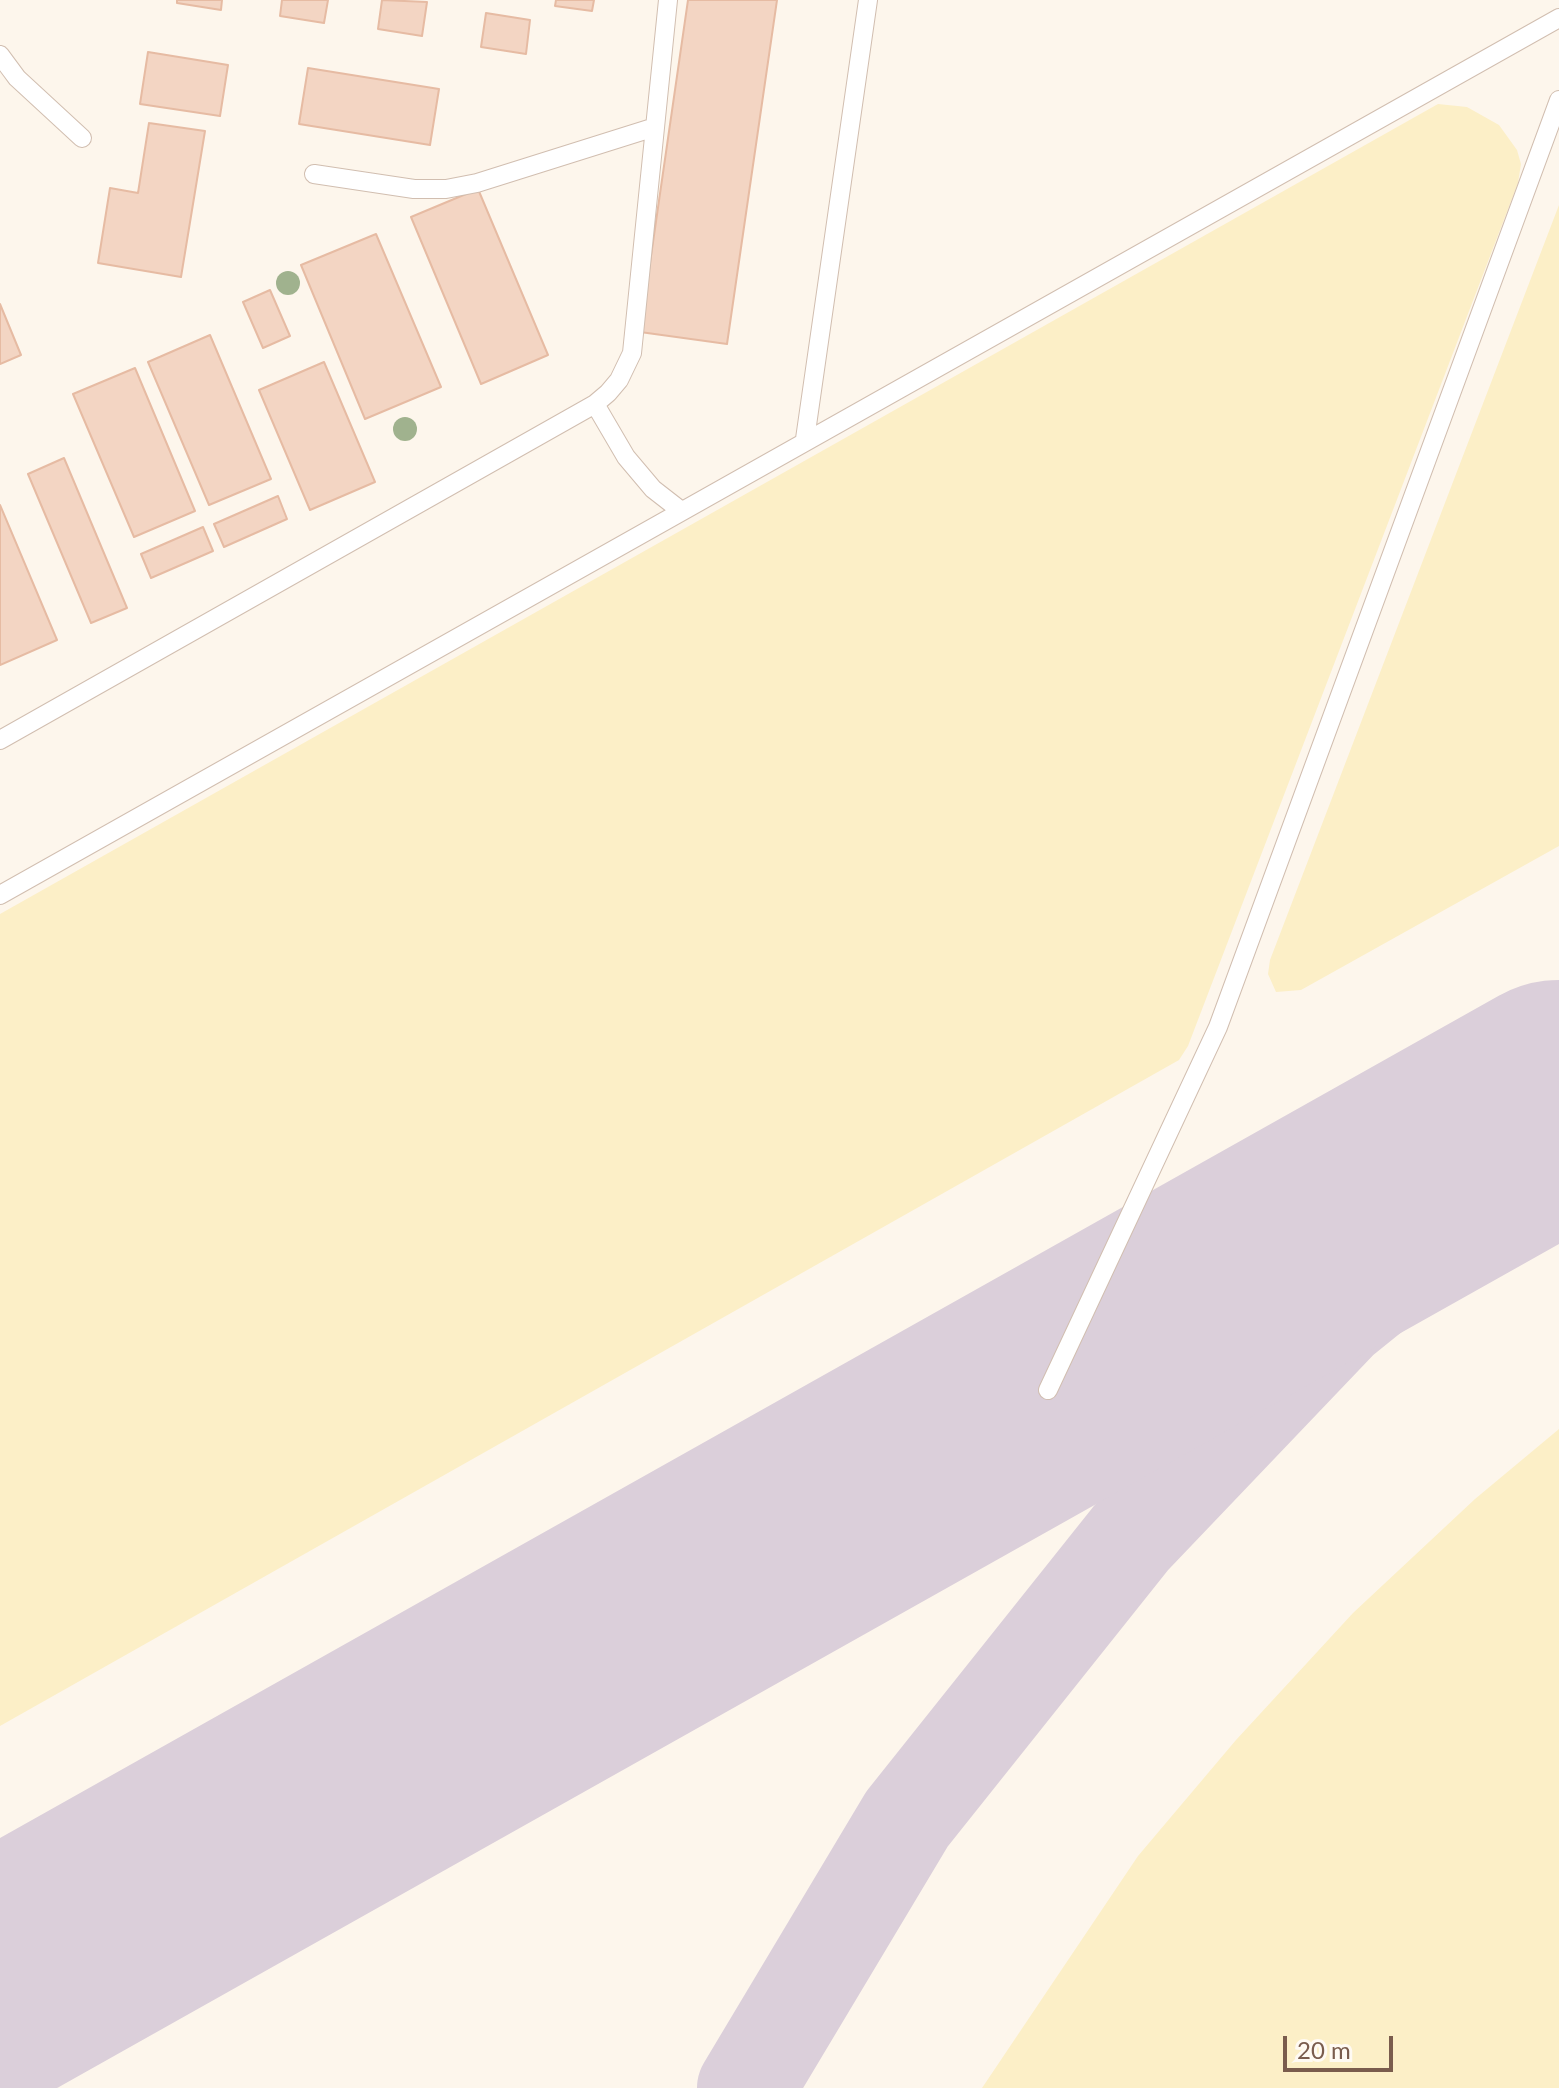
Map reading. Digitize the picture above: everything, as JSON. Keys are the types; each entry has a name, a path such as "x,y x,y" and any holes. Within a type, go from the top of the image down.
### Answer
{"lane":[{"path":"0,740 595,404 619,380 632,353 668,0"},
{"path":"805,439 868,0"},
{"path":"0,895 805,439 1559,18"},
{"path":"0,55 17,78 82,138"},
{"path":"1048,1390 1218,1027 1559,100"},
{"path":"314,174 414,189 446,189 477,183 655,127"},
{"path":"595,404 626,457 653,489 680,510"}],"sand":[{"path":"1438,104 1467,107 1499,125 1517,150 1521,164 1518,183 1188,1046 1179,1060 0,1726 0,914"},
{"path":"1559,205 1559,846 1301,990 1276,992 1268,974 1270,960"},
{"path":"1559,1429 1559,2088 982,2088 1138,1856 1236,1740 1353,1613 1475,1499"}],"building":[{"path":"177,0 222,0 221,10 177,3"},
{"path":"282,0 328,0 324,23 280,16"},
{"path":"382,0 427,2 422,36 378,29"},
{"path":"556,0 594,0 592,11 555,6"},
{"path":"688,0 777,0 727,344 640,332"},
{"path":"486,13 530,20 526,54 481,47"},
{"path":"148,52 228,65 220,116 140,104"},
{"path":"308,68 439,89 430,145 299,124"},
{"path":"149,123 205,131 181,277 98,263 110,188 138,193"},
{"path":"478,189 548,355 481,384 411,217"},
{"path":"376,234 441,387 365,419 301,265"},
{"path":"270,290 290,336 263,348 243,302"},
{"path":"0,304 21,355 0,364"},
{"path":"210,335 271,479 209,505 148,362"},
{"path":"324,362 375,482 310,510 259,390"},
{"path":"135,368 195,511 134,537 73,394"},
{"path":"64,458 127,608 91,623 28,474"},
{"path":"278,496 287,519 224,547 214,524"},
{"path":"0,505 57,640 0,665"},
{"path":"203,527 213,551 151,578 141,554"}],"taxiway":[{"path":"746,2088 907,1819 1131,1538 1340,1319 1559,1142"}],"runway":[{"path":"0,1979 1559,1103"}]}
